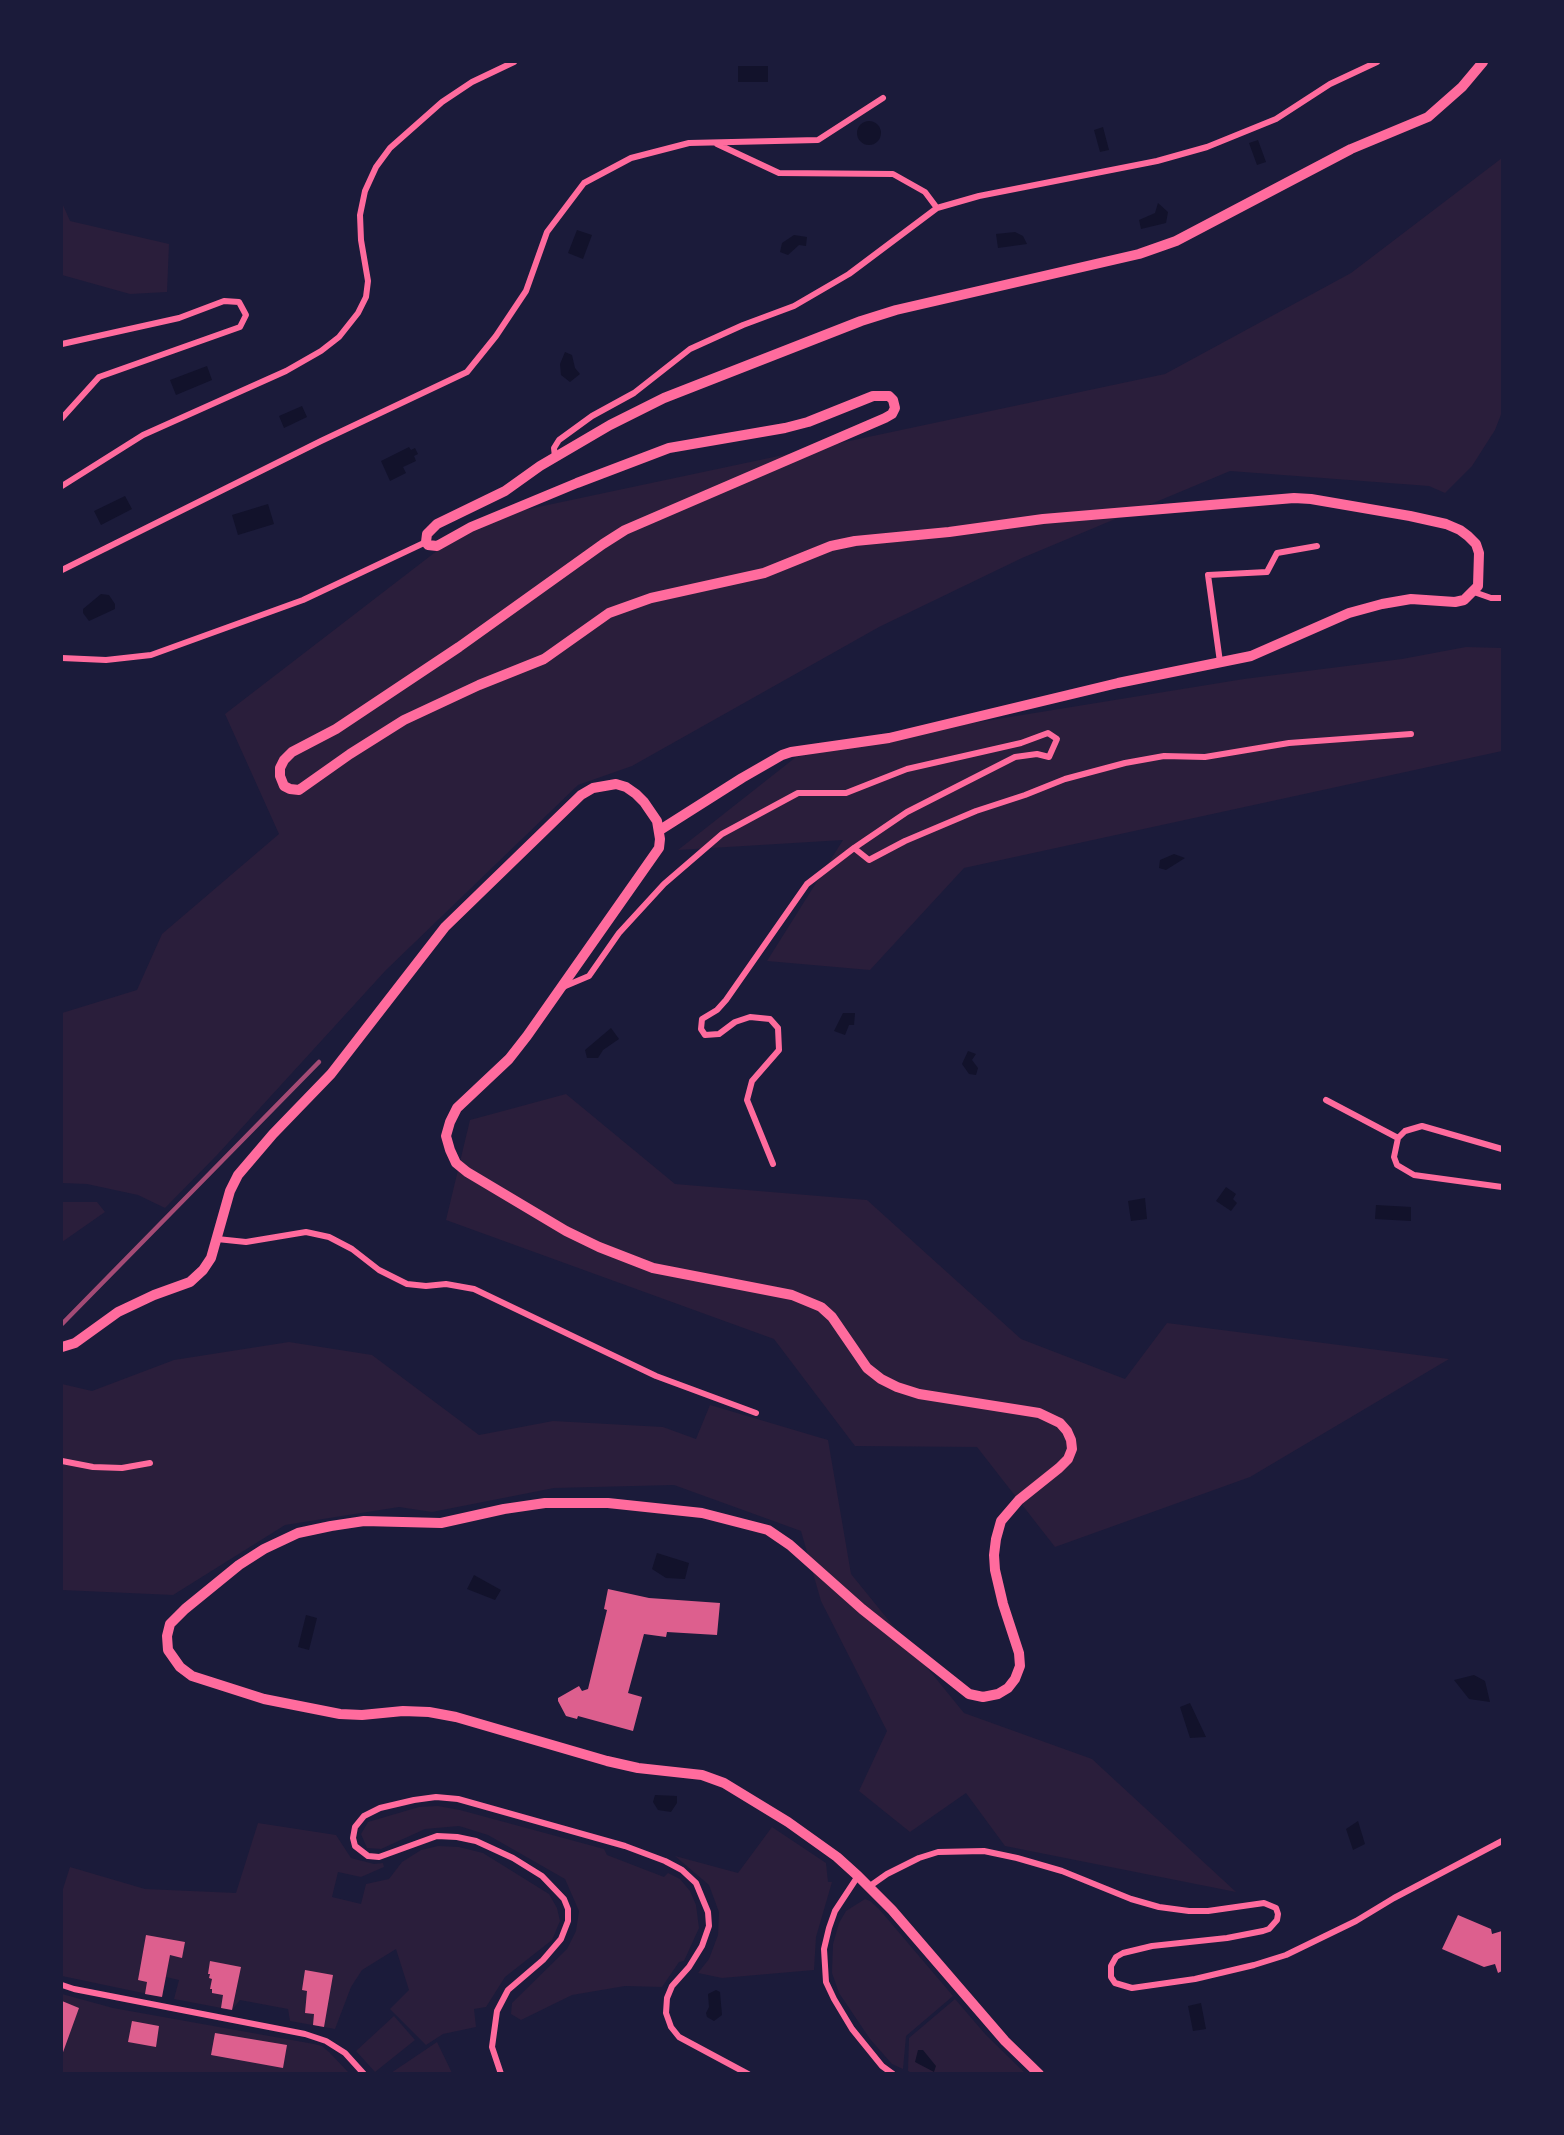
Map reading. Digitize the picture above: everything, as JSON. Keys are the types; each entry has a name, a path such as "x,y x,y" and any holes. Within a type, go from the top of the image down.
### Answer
{"street":[{"path":"62,486 143,435 286,371 321,351 339,337 358,313 366,297 368,281 361,240 360,215 365,191 375,167 390,148 442,102 472,82 514,62"},
{"path":"555,457 555,448 559,440 592,416 633,393 690,349 743,325 794,306 849,274 937,208 979,196 1157,161 1207,147 1276,119 1330,84 1377,62"},
{"path":"62,658 106,660 151,655 303,600 426,542 430,530 438,524 505,491 555,457 610,425 664,398 861,321 896,310 1139,254 1176,241 1351,149 1428,117 1462,87 1483,62"},
{"path":"62,570 321,441 467,372 496,336 526,291 548,232 584,183 631,158 689,143 818,140 883,98"},
{"path":"714,142 779,172 893,174 925,192 937,208"},
{"path":"62,344 179,318 224,301 239,302 246,315 240,327 99,377 62,418"},
{"path":"426,542 428,545 438,546 471,527 669,448 785,428 808,422 873,396 888,396 893,400 895,408 892,414 885,418 646,520 603,544 459,647 336,729 292,752 280,768 280,776 285,786 290,789 299,790 306,787 350,754 404,720 479,685 544,660 609,613 651,598 764,573 831,546 855,541 949,532 1043,519 1294,498 1311,499 1446,524 1460,530 1476,544 1479,553 1479,579 1474,592 1464,600 1455,602 1411,599 1382,604 1349,613 1251,657 1118,683 889,738 782,754 660,830"},
{"path":"1220,662 1208,575 1267,572 1277,553 1317,546"},
{"path":"1474,592 1491,598 1503,598"},
{"path":"560,989 589,976 619,933 664,884 722,834 798,794 846,793 907,769 1021,743 1048,733 1057,739 1049,757 1037,754 1015,757 907,812 854,848 807,885 726,1000 717,1010 702,1018 701,1029 705,1035 719,1034 735,1022 750,1017 770,1019 778,1028 779,1050 752,1081 747,1100 773,1164"},
{"path":"854,848 868,860 905,841 976,811 1065,779 1125,763 1164,756 1205,757 1289,743 1411,734"},
{"path":"62,1347 75,1343 118,1312 137,1302 190,1282 203,1270 211,1258 230,1191 238,1175 332,1074 445,927 581,795 604,785 616,784 626,787 644,802 657,821 660,830 658,848 509,1059 457,1108 446,1136 450,1150 456,1163 467,1172 566,1231 627,1259 653,1268 792,1295 821,1307 832,1317 838,1329 867,1368 881,1379 897,1387 919,1394 1039,1413 1060,1423 1068,1431 1071,1440 1072,1449 1068,1459 1019,1500 1001,1521 996,1539 995,1570 1019,1653 1020,1666 1015,1679 998,1695 982,1697 969,1694 862,1609 790,1545 768,1530 702,1513 608,1503 545,1503 504,1509 441,1523 364,1521 298,1533 264,1549 239,1565 184,1609 168,1629 168,1650 180,1667 192,1676 264,1700 340,1714 429,1712 456,1717 608,1761 638,1768 702,1775 724,1783 788,1822 837,1857 870,1886 1005,2041 1039,2073"},
{"path":"1326,1100 1398,1138"},
{"path":"1503,1149 1422,1126 1405,1131 1398,1138 1394,1157 1396,1165 1414,1175 1503,1187"},
{"path":"217,1239 246,1242 306,1232 329,1237 352,1249 379,1270 407,1284 426,1286 446,1284 474,1289 656,1376 756,1413"},
{"path":"62,1461 93,1467 122,1468 150,1463"},
{"path":"501,2073 492,2047 497,2011 508,1990 543,1960 561,1939 568,1921 568,1909 564,1899 542,1876 513,1858 476,1841 437,1836 380,1857 368,1856 355,1846 353,1838 355,1827 363,1816 380,1808 414,1800 436,1797 458,1798 634,1849 682,1870 696,1882 706,1905 709,1926 702,1946 689,1967 672,1986 667,1998 666,2013 671,2027 679,2037 748,2073"},
{"path":"870,1886 887,1874 919,1858 938,1852 984,1851 1062,1871 1131,1899 1159,1907 1208,1911 1264,1903 1276,1908 1277,1920 1269,1929 1263,1931 1152,1946 1123,1953 1116,1957 1111,1966 1111,1977 1115,1983 1132,1988 1195,1979 1286,1955 1356,1921 1403,1892 1503,1841"},
{"path":"858,1876 835,1911 829,1928 824,1949 826,1983 852,2029 882,2066 893,2073"},
{"path":"62,1985 306,2034 326,2041 345,2053 364,2073"}],"shaded area":[{"path":"738,66 768,66 768,82 738,82"},
{"path":"869,121 877,125 881,133 877,141 869,145 861,141 857,133 861,125"},
{"path":"1103,127 1109,150 1100,152 1094,130"},
{"path":"1258,140 1266,162 1257,165 1249,143"},
{"path":"1502,158 1502,412 1495,430 1472,466 1445,493 1429,486 1230,471 1022,558 879,627 632,766 578,785 386,970 217,1155 165,1208 138,1195 87,1184 62,1183 62,1013 137,990 162,934 279,834 225,714 477,520 1165,374 1351,273"},
{"path":"62,203 70,221 169,244 167,292 130,294 62,275"},
{"path":"1158,203 1168,212 1166,223 1141,229 1139,220 1155,213"},
{"path":"577,230 592,235 583,259 568,253"},
{"path":"1015,232 1023,236 1027,244 998,248 996,234"},
{"path":"794,235 807,237 806,246 799,245 788,255 780,252 782,243"},
{"path":"565,352 572,355 575,368 580,374 570,382 561,375 560,364"},
{"path":"207,366 212,380 176,395 170,380"},
{"path":"302,406 307,417 284,428 279,416"},
{"path":"409,447 411,450 415,448 418,454 414,456 416,461 403,467 406,473 390,481 381,461"},
{"path":"125,496 132,509 101,525 94,511"},
{"path":"268,504 274,524 238,535 232,515"},
{"path":"101,594 109,595 115,604 115,609 89,621 83,609"},
{"path":"1466,647 1502,648 1502,751 964,868 870,970 767,961 843,840 678,850 796,757 967,724 1244,679 1402,659"},
{"path":"1174,854 1185,858 1166,870 1159,868 1160,860"},
{"path":"843,1013 855,1013 854,1025 849,1025 845,1035 834,1031"},
{"path":"611,1028 619,1039 603,1050 598,1058 587,1058 585,1050"},
{"path":"968,1051 976,1054 972,1060 978,1068 976,1075 969,1074 962,1064"},
{"path":"566,1094 675,1184 867,1200 1021,1339 1125,1379 1167,1323 1449,1359 1250,1477 1055,1547 977,1447 855,1446 774,1339 446,1220 470,1120"},
{"path":"1226,1187 1236,1194 1233,1199 1237,1203 1231,1211 1216,1201"},
{"path":"1145,1198 1147,1219 1131,1221 1128,1201"},
{"path":"62,1202 97,1202 105,1212 62,1242"},
{"path":"1376,1205 1411,1207 1411,1221 1375,1219"},
{"path":"289,1342 372,1355 479,1435 553,1421 663,1427 696,1439 710,1405 828,1440 851,1574 964,1713 1092,1759 1236,1892 1005,1846 966,1793 910,1832 859,1791 887,1731 821,1601 801,1531 674,1485 554,1488 432,1512 399,1507 285,1525 173,1595 62,1590 62,1384 92,1391 174,1360"},
{"path":"657,1553 689,1563 685,1579 666,1578 652,1569"},
{"path":"474,1575 501,1590 495,1600 467,1589"},
{"path":"306,1615 317,1618 309,1650 298,1647"},
{"path":"1474,1675 1485,1681 1490,1702 1469,1699 1454,1680"},
{"path":"1190,1703 1206,1737 1190,1738 1180,1707"},
{"path":"655,1795 677,1796 677,1803 671,1812 658,1810 653,1802"},
{"path":"438,1806 604,1849 607,1855 664,1877 668,1873 680,1879 690,1891 696,1905 699,1928 684,1961 679,1962 662,1987 625,1986 572,1995 521,2020 511,2014 512,2003 567,1949 576,1931 579,1911 565,1879 488,1835 459,1826 425,1829 381,1849 367,1848 361,1834 368,1822 419,1807"},
{"path":"1358,1821 1365,1844 1353,1850 1346,1829"},
{"path":"258,1823 336,1835 351,1858 374,1864 383,1863 384,1867 361,1877 338,1872 332,1897 361,1904 366,1884 389,1879 402,1862 421,1850 438,1846 459,1847 483,1853 549,1894 557,1908 560,1921 552,1940 505,1977 486,2007 474,2009 476,2027 443,2034 426,2045 390,2009 409,1990 396,1949 362,1970 351,1987 335,2029 290,2021 288,2009 240,2000 232,2010 174,1999 179,1980 166,1977 162,1997 62,1976 62,1892 70,1867 145,1889 236,1893"},
{"path":"772,1827 826,1863 828,1882 832,1882 816,1937 814,1970 722,1978 698,1973 709,1959 718,1935 719,1912 709,1885 675,1856 738,1873"},
{"path":"865,1899 879,1909 953,1996 906,2036 903,2069 892,2064 870,2039 839,1993 832,1973 833,1944 839,1923 846,1911"},
{"path":"716,1990 720,1992 722,2015 714,2021 707,2017 706,2013 709,2007 708,1994"},
{"path":"62,1994 113,2008 322,2046 349,2073 62,2073"},
{"path":"955,1999 986,2035 1025,2073 914,2074 908,2071 909,2038"},
{"path":"1201,2003 1206,2029 1193,2031 1188,2006"},
{"path":"394,2016 415,2040 375,2072 356,2051"},
{"path":"437,2042 452,2073 391,2073"},
{"path":"918,2050 923,2050 936,2066 934,2072 915,2062"}],"building":[{"path":"608,1589 649,1598 720,1603 717,1635 667,1632 666,1637 644,1634 628,1693 642,1697 633,1731 578,1716 577,1719 566,1716 558,1701 558,1698 579,1686 582,1691 588,1689 607,1610 604,1609"},
{"path":"1458,1915 1491,1929 1492,1934 1502,1931 1502,1971 1498,1973 1495,1964 1484,1967 1442,1949"},
{"path":"146,1935 185,1942 182,1958 170,1955 162,1997 145,1994 147,1982 138,1980"},
{"path":"210,1961 241,1967 232,2010 221,2008 223,1995 212,1993 210,1989 212,1979 208,1974"},
{"path":"305,1970 333,1975 324,2027 313,2025 314,2014 305,2013 307,1991 302,1990"},
{"path":"62,2001 79,2008 62,2055"},
{"path":"132,2021 159,2026 156,2047 128,2042"},
{"path":"215,2033 287,2045 283,2068 211,2055"}],"railway":[{"path":"62,1324 319,1062"}]}
